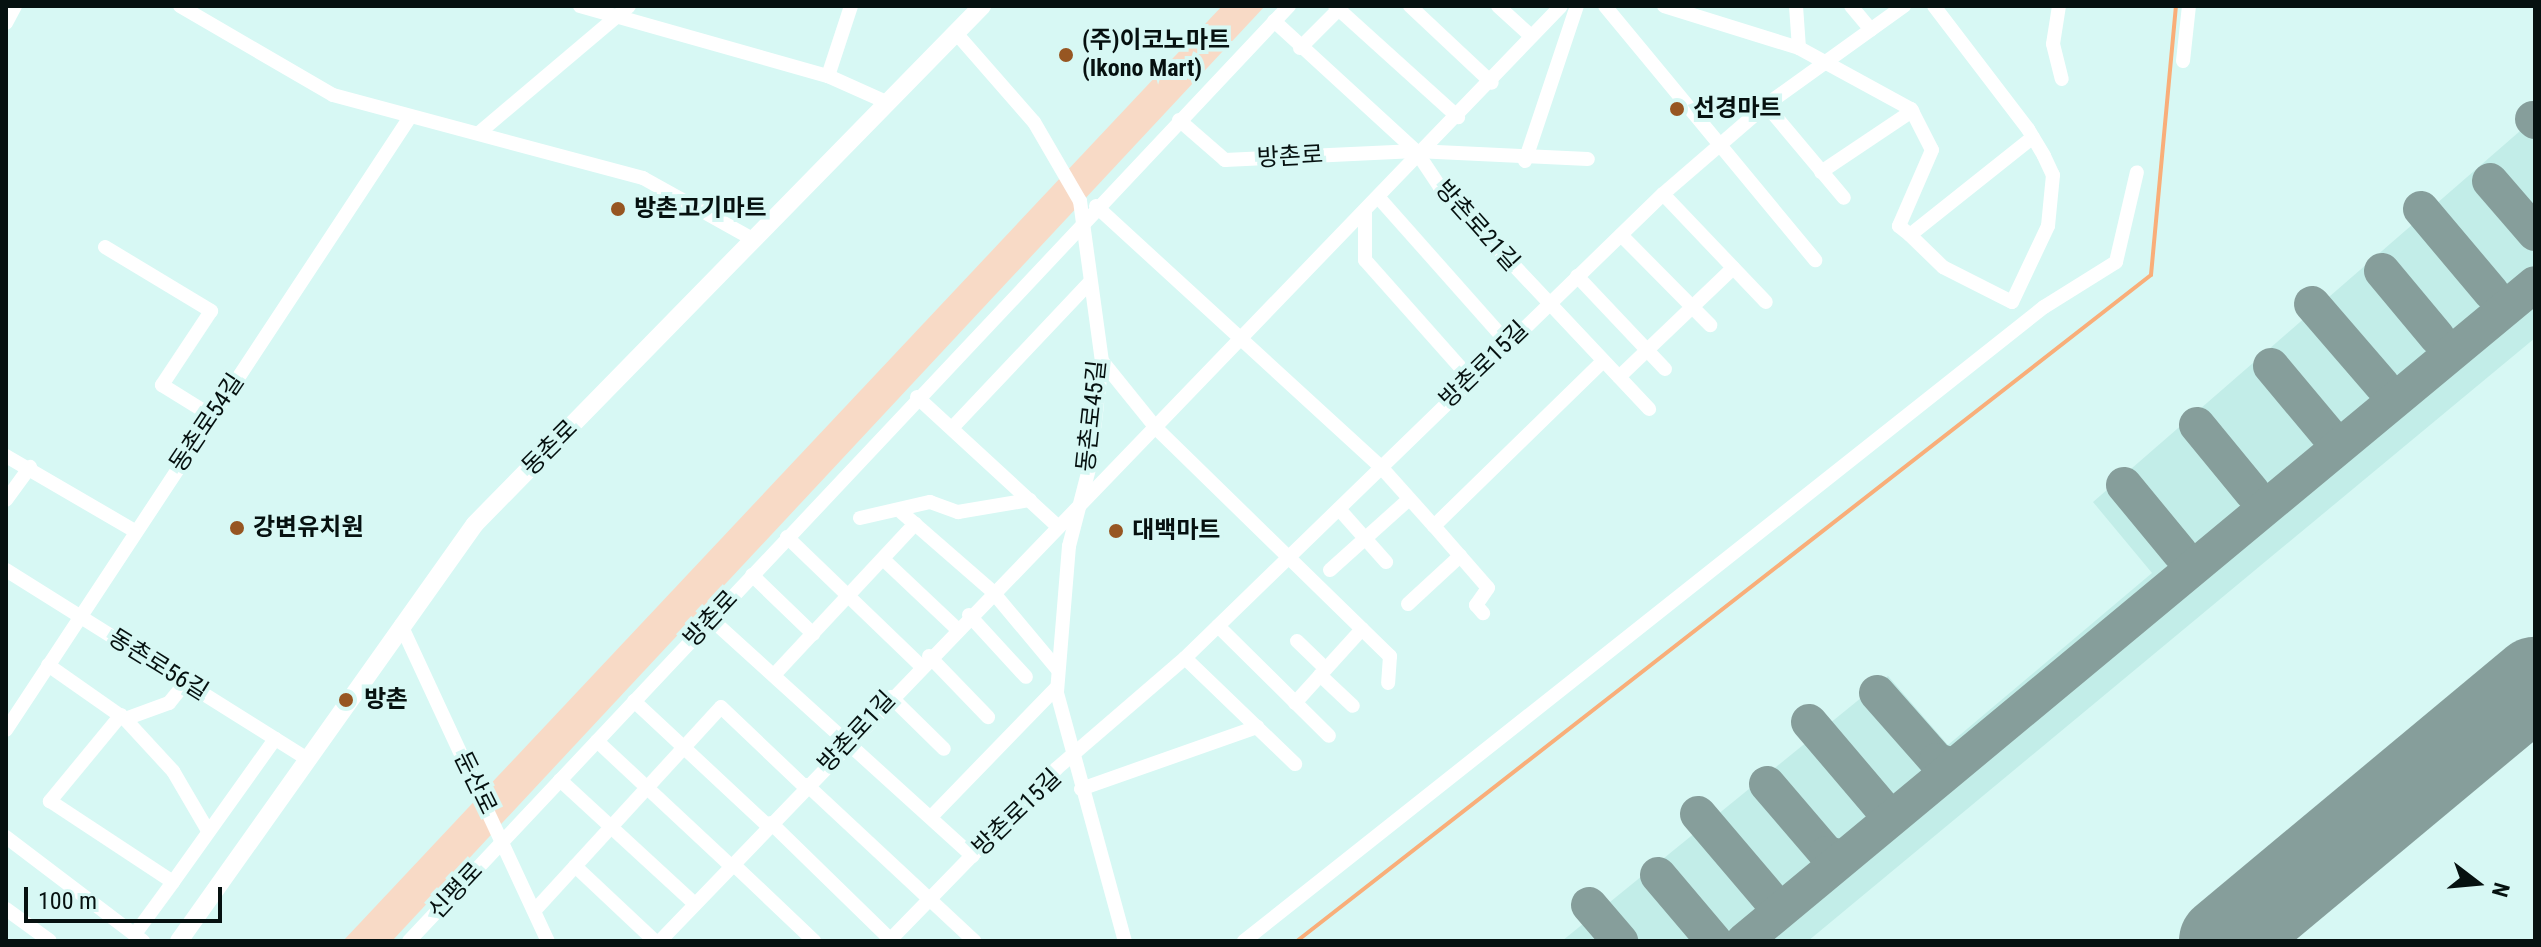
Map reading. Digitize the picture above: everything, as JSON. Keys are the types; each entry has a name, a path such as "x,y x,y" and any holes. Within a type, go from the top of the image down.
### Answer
{"main road":[{"name":"동촌로","path":"179,941 475,524 751,238 982,6"}],"street":[{"path":"6,23 15,6"},
{"path":"180,6 333,95 643,178 751,238"},
{"path":"580,6 828,76 886,102"},
{"path":"480,132 629,6"},
{"path":"828,76 851,6"},
{"name":"방촌로","path":"503,840 1082,220 1289,6"},
{"path":"1498,6 1531,36"},
{"name":"방촌로1길","path":"658,941 1055,524 1079,508 1379,198 1416,151 1458,117 1492,83 1561,6"},
{"path":"1525,161 1577,6"},
{"path":"1605,6 1717,146 1815,260"},
{"path":"1664,6 1799,48 1912,111 1932,150 1899,226 1943,267 2012,302 2029,319"},
{"path":"1796,6 1799,48"},
{"path":"1851,6 1871,30"},
{"name":"방촌로15길","path":"890,940 1056,769 1071,764 1185,658 1287,552 1339,509 1506,341 1548,305 1663,194 1766,105 1904,6"},
{"path":"1934,6 2033,137 2053,175 2051,208 2012,302"},
{"path":"2059,6 2053,44 2062,79"},
{"path":"2183,61 2189,6"},
{"path":"1300,48 1338,7 1458,117"},
{"path":"1414,9 1492,83"},
{"name":"방촌로21길","path":"1274,21 1416,151 1548,305 1649,409"},
{"name":"동촌로45길","path":"956,33 1052,147 1082,220 1102,361 1079,508 1057,687 1071,764 1081,789 1119,938"},
{"path":"1766,105 1844,198"},
{"path":"1821,172 1912,111"},
{"name":"동촌로54길","path":"6,730 410,117"},
{"name":"방촌로","path":"1179,120 1225,160 1416,151"},
{"path":"1910,235 2033,137"},
{"path":"1416,151 1525,161 1588,159"},
{"path":"1244,941 2029,319 2123,254 2137,172"},
{"path":"1663,194 1766,302"},
{"path":"1379,198 1506,341"},
{"path":"1096,206 1381,467 1488,588 1476,605 1483,613"},
{"path":"1365,212 1365,260 1469,377"},
{"path":"1621,235 1710,325"},
{"path":"105,247 211,311 162,385 212,416"},
{"path":"1619,377 1733,268"},
{"path":"1577,276 1665,369"},
{"path":"952,428 1089,283"},
{"path":"1102,361 1156,428 1287,552 1390,656 1388,683"},
{"path":"1434,526 1603,361"},
{"path":"917,397 1055,524"},
{"path":"6,456 30,467 135,531"},
{"path":"6,500 30,467"},
{"path":"1330,570 1409,499"},
{"path":"860,518 930,502 958,512 1030,500"},
{"path":"1339,509 1386,562"},
{"path":"899,510 992,591 1058,670"},
{"path":"774,675 915,524"},
{"path":"787,537 988,717"},
{"path":"1408,604 1460,556"},
{"path":"883,559 956,628"},
{"name":"동촌로56길","path":"6,570 309,760"},
{"path":"752,575 813,634"},
{"path":"969,615 1026,677"},
{"path":"711,619 972,856"},
{"name":"둔산로","path":"401,625 548,941"},
{"path":"1218,626 1329,736"},
{"path":"1295,703 1362,629"},
{"path":"1297,641 1353,706"},
{"path":"1185,658 1295,764"},
{"path":"48,665 123,717 173,771 208,831"},
{"path":"173,882 50,801 123,717 169,703 185,683"},
{"path":"931,817 1057,687"},
{"path":"891,697 944,749"},
{"path":"634,701 890,940"},
{"path":"535,910 721,707 973,941"},
{"path":"1081,789 1257,727"},
{"path":"6,837 139,938 173,882 275,739"},
{"path":"597,741 814,941"},
{"path":"560,780 695,904"},
{"name":"신평로","path":"409,941 503,840"},
{"path":"575,866 658,941"},
{"path":"6,909 50,941"}],"shaded area":[{"path":"1222,6 1265,6 392,941 343,941"},
{"path":"2535,118 2535,338 1808,941 1562,941 1888,676 1948,745 2152,573 2093,502"}],"waterway":[{"path":"1297,941 2151,275 2176,6"}],"taxiway":[{"path":"2490,181 2535,233"},
{"path":"2421,209 2491,292"},
{"path":"2382,271 2437,337"},
{"path":"1744,941 2535,284"},
{"path":"2312,304 2382,385"},
{"path":"2271,366 2327,433"},
{"path":"2197,425 2252,492"},
{"path":"2124,485 2180,553"},
{"path":"1877,693 1937,761 1953,766"},
{"path":"1809,722 1883,809"},
{"path":"1767,784 1827,854 1843,858"},
{"path":"1698,814 1772,901"},
{"path":"1658,875 1714,941"},
{"path":"1589,905 1620,941"}],"runway":[{"path":"2224,941 2535,682"}],"place":[{"name":"(주)이코노마트 (Ikono Mart)","path":"1066,55"},
{"name":"선경마트","path":"1677,109"},
{"name":"방촌고기마트","path":"618,209"},
{"name":"강변유치원","path":"237,528"},
{"name":"대백마트","path":"1116,531"},
{"name":"방촌","path":"346,700"}]}
